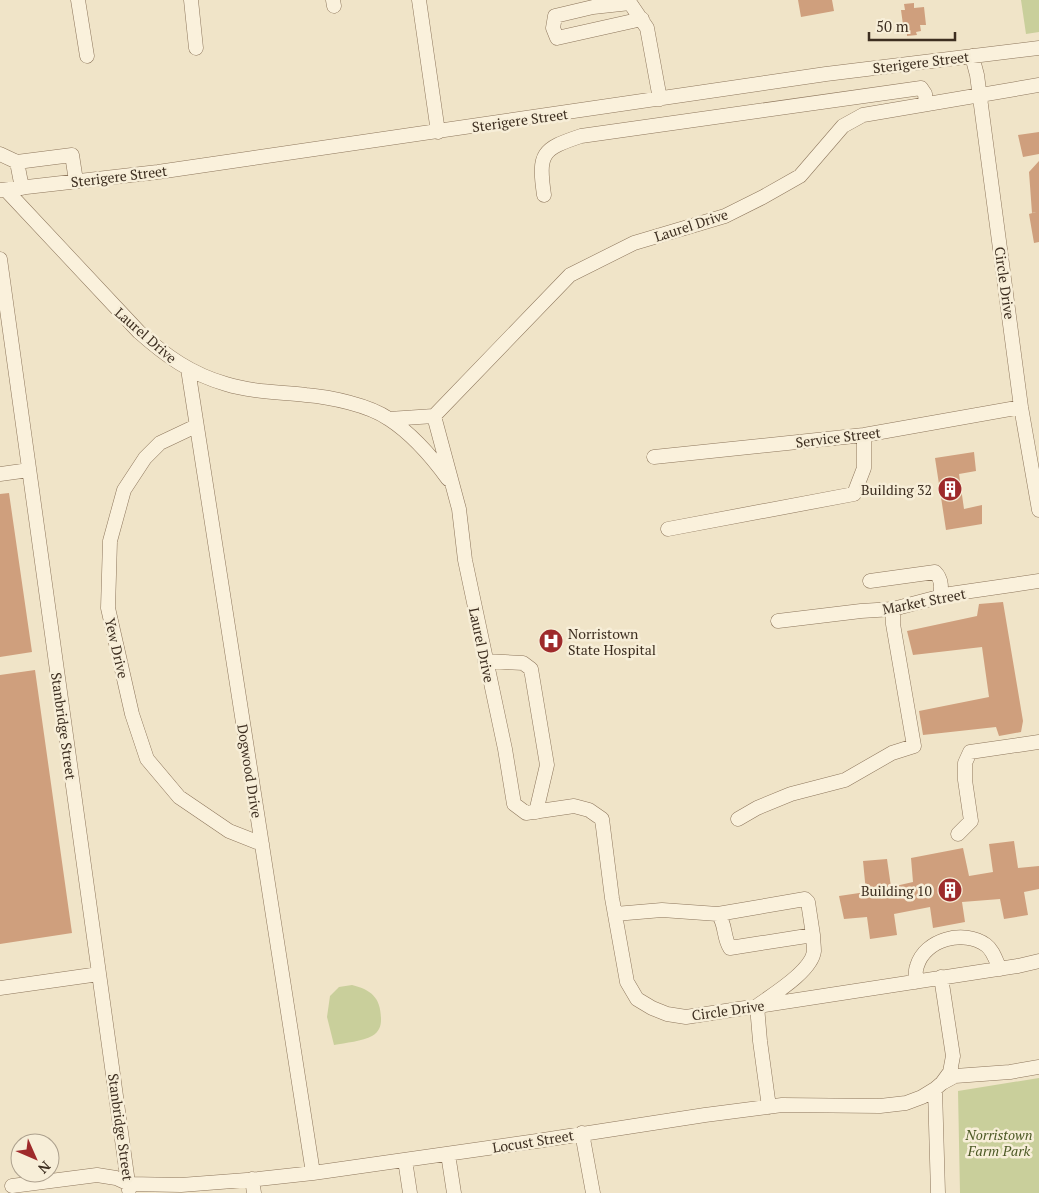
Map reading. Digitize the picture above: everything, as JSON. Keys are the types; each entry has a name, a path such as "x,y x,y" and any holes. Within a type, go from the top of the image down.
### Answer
{"street":[{"path":"78,0 87,56"},
{"path":"191,0 196,48"},
{"path":"419,0 438,132"},
{"path":"642,20 558,38 553,28 555,16 590,8 630,3 642,20 647,28 660,99"},
{"path":"590,8 593,30"},
{"name":"Sterigere Street","path":"3,190 158,172 826,74 1039,48"},
{"name":"Circle Drive","path":"972,56 1022,406 1039,510"},
{"name":"Laurel Drive","path":"389,419 434,416 570,275 634,243 725,216 763,197 800,176 843,126 863,115 1039,85"},
{"path":"544,195 541,176 542,162 546,152 556,144 581,136 921,88 925,94 926,104"},
{"path":"0,154 17,162 72,155 76,182"},
{"path":"17,162 22,188"},
{"name":"Laurel Drive","path":"3,190 139,332 156,347 188,369 227,384 264,391 309,395 346,402 367,409 389,419 410,437 437,464 452,485"},
{"name":"Stanbridge Street","path":"0,259 129,1188"},
{"name":"Dogwood Drive","path":"188,369 313,1173"},
{"name":"Service Street","path":"654,458 864,435 1022,406"},
{"name":"Laurel Drive","path":"434,416 459,509 465,560 505,749 514,804"},
{"name":"Yew Drive","path":"196,426 160,443 145,458 124,490 110,541 108,608 132,714 147,760 180,797 228,831 262,844"},
{"path":"668,529 854,494 864,468 864,435"},
{"path":"0,474 29,470"},
{"path":"870,581 935,572 939,576 942,590 939,597"},
{"name":"Market Street","path":"778,621 893,609 939,597 1039,581"},
{"path":"738,819 757,808 791,794 845,780 892,753 914,746 893,624 893,609"},
{"path":"485,661 523,663 531,669 547,764 536,812"},
{"path":"958,834 971,821 965,780 965,763 970,752 1039,742"},
{"name":"Circle Drive","path":"514,804 526,813 574,806 589,810 602,819 615,914 627,982 637,999 667,1014 686,1017 1000,969 1039,961"},
{"path":"615,914 662,910 718,914 805,899 808,902 814,952 807,966 757,1006 760,1042 770,1107"},
{"path":"718,914 722,919 727,944 730,948 812,935"},
{"path":"915,982 917,966 924,953 937,942 955,937 974,938 986,945 991,950 1000,969"},
{"path":"0,988 99,974"},
{"path":"938,1193 939,1086 950,1072 953,1056 941,978"},
{"name":"Locust Street","path":"12,1186 96,1175 116,1178 129,1188 181,1185 253,1186 313,1173 770,1107 813,1104 880,1106 906,1103 922,1097 954,1076 1010,1072 1039,1067"},
{"path":"582,1133 593,1193"},
{"path":"448,1154 454,1193"},
{"path":"405,1160 410,1193"}],"green space":[{"path":"1021,0 1039,0 1039,32 1026,34"},
{"path":"352,985 365,989 374,996 381,1012 380,1027 376,1033 368,1038 334,1045 327,1017 330,996 339,987"},
{"name":"Norristown Farm Park","path":"1039,1078 1039,1193 960,1193 958,1091"}],"building":[{"path":"798,0 832,0 834,11 801,17"},
{"path":"914,3 914,8 924,7 926,25 920,25 921,31 916,32 917,35 907,36 907,32 904,32 901,10 905,10 904,4"},
{"path":"1039,132 1039,154 1023,157 1018,135"},
{"path":"1039,161 1039,242 1034,243 1029,214 1036,212 1032,213 1029,172"},
{"name":"Building 32","path":"974,452 976,471 959,474 964,509 982,505 982,524 946,530 935,458"},
{"path":"9,493 32,652 0,657 0,494"},
{"path":"1003,602 1023,721 1021,732 999,736 996,727 923,735 919,711 989,697 982,647 913,655 907,631 977,616 979,604"},
{"path":"35,670 72,933 0,944 0,675"},
{"name":"Building 10","path":"1014,841 1018,868 1039,866 1039,889 1024,892 1028,915 1004,919 1000,899 962,902 965,922 933,928 930,907 894,914 897,935 870,939 867,917 844,919 839,896 866,892 863,861 887,859 891,887 913,882 911,858 963,848 969,876 993,872 989,844"}],"place":[{"name":"Building 32","path":"950,489"},
{"name":"Norristown State Hospital","path":"551,641"},
{"name":"Building 10","path":"950,890"}]}
